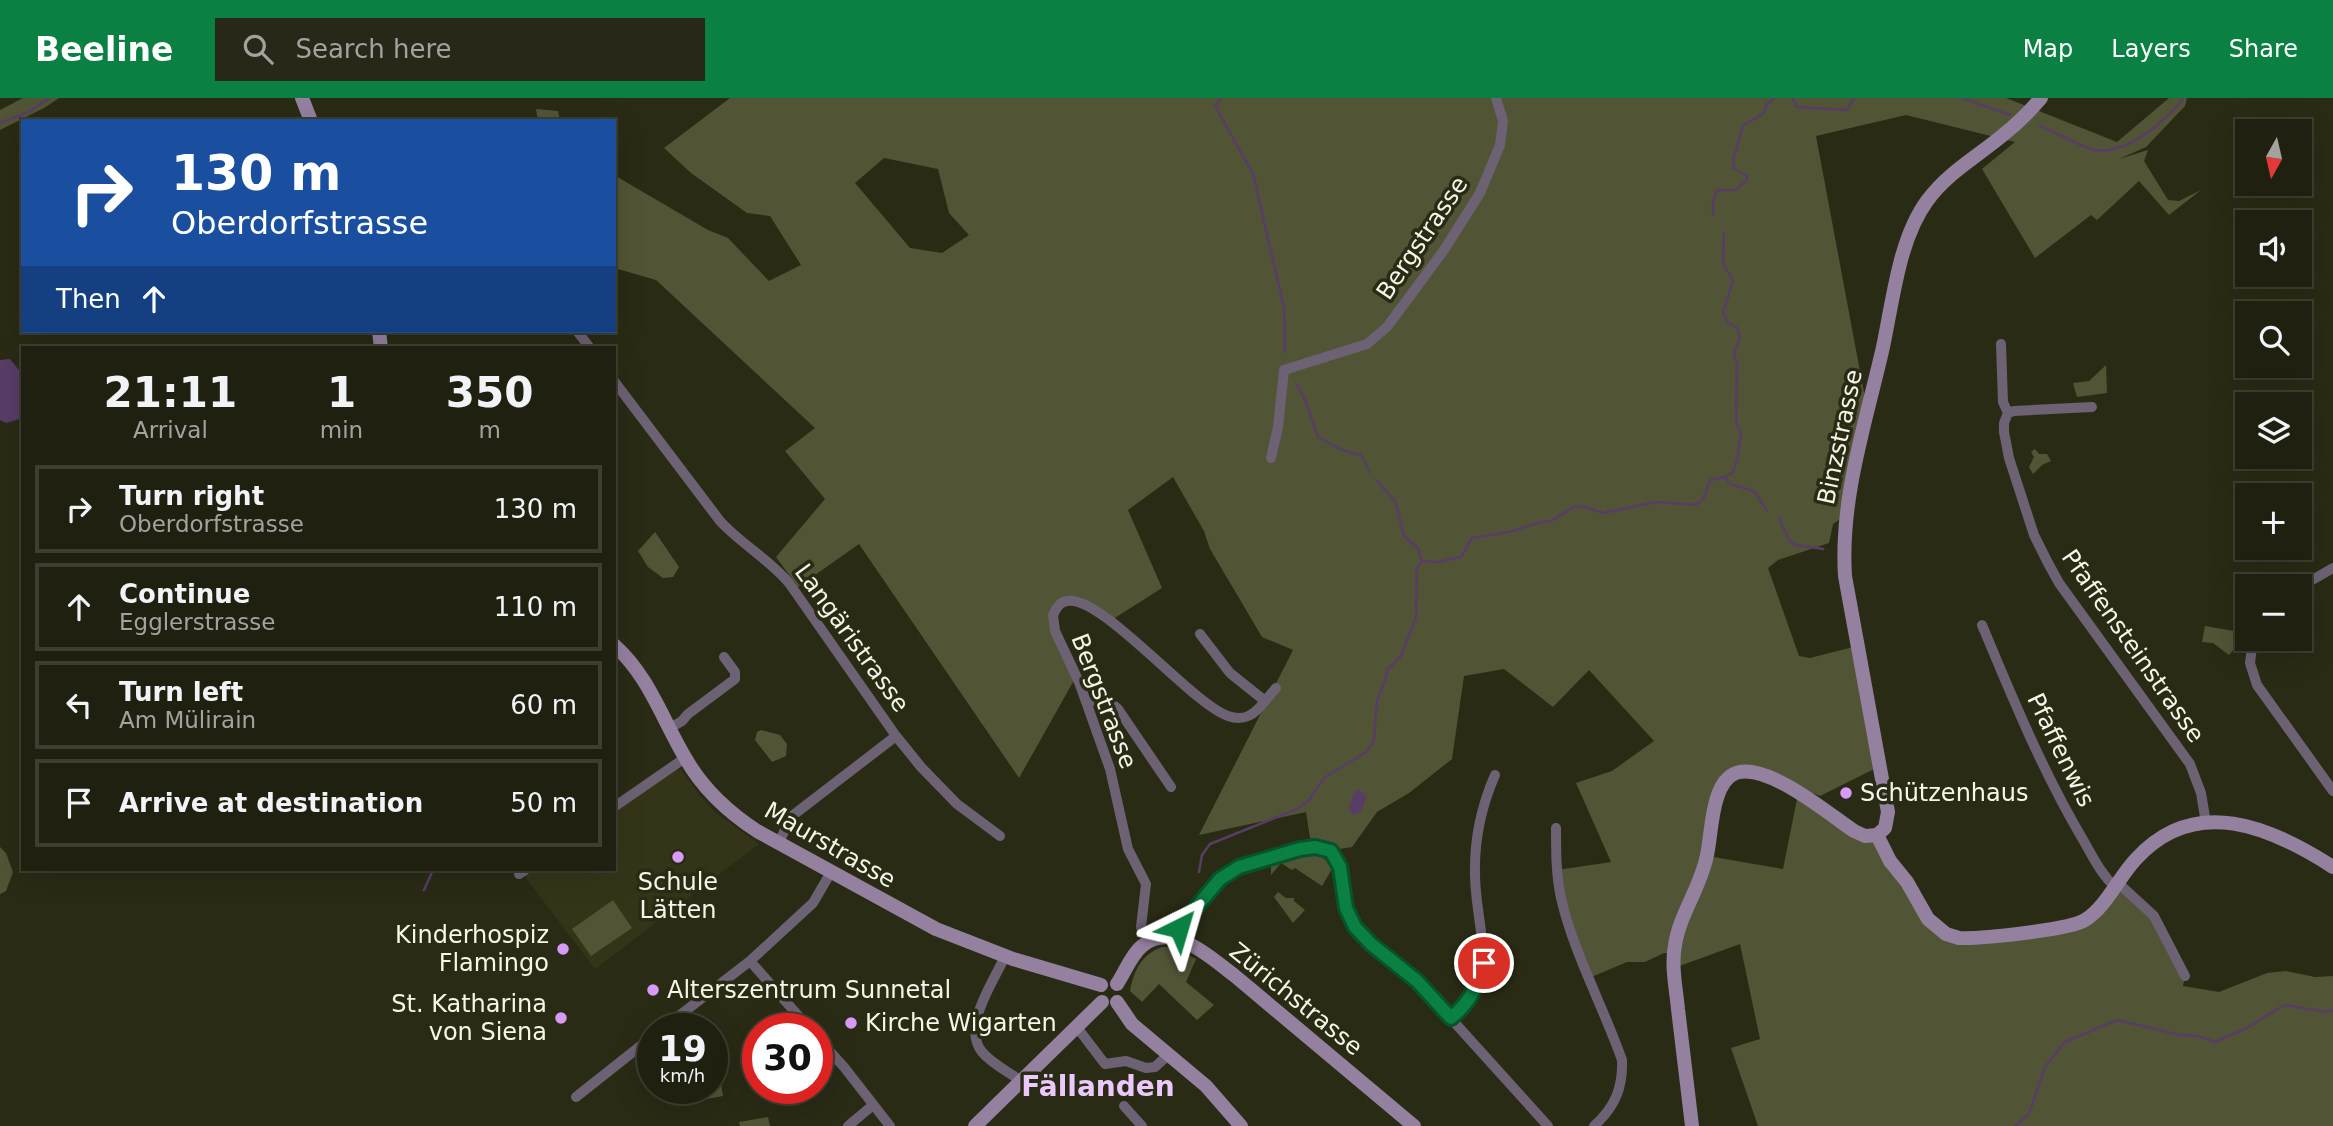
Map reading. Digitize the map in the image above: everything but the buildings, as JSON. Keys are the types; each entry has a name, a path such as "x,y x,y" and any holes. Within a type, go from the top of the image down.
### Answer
{"main road":[{"path":"302,98 310,119"},
{"name":"Binzstrasse","path":"1877,835 1885,828 1888,812 1845,576 1844,539 1852,481 1901,266 1913,225 1942,183 2006,134 2041,98"},
{"name":"Maurstrasse","path":"616,647 645,681 685,758 711,793 732,814 778,844 924,924 1005,956 1101,985"},
{"path":"1692,1126 1674,953 1682,918 1705,863 1716,803 1723,784 1740,772 1767,776 1854,831 1865,836 1877,835 1890,861 1907,882 1928,919 1941,930 1964,938 2059,928 2079,923 2093,913 2135,860 2154,843 2175,831 2206,823 2233,822 2253,826 2307,850 2333,867"},
{"path":"1117,984 1139,948 1150,941 1175,938"},
{"name":"Zürichstrasse","path":"1175,938 1235,976 1414,1126"},
{"path":"975,1126 1076,1026 1110,1002 1122,992 1117,984 1109,981 1101,985 1098,996 1110,1002 1206,1086 1236,1124"}],"street":[{"name":"Bergstrasse","path":"1271,458 1278,427 1284,370 1367,344 1387,327 1444,250 1480,193 1500,145 1503,121 1496,98"},
{"name":"Pfaffensteinstrasse","path":"2001,344 2003,402 2008,413 2004,432 2009,458 2034,536 2059,583 2190,764 2201,793 2206,823"},
{"name":"Langäristrasse","path":"616,384 720,522 772,564 789,583 896,736 792,816 778,844"},
{"path":"2008,413 2092,407"},
{"path":"2312,580 2333,568"},
{"name":"Bergstrasse","path":"1150,941 1141,927 1146,884 1128,849 1110,769 1087,703 1052,623 1056,609 1068,601 1081,603 1110,621 1160,661 1207,704 1228,716 1242,718 1254,714 1265,701"},
{"name":"Pfaffenwis","path":"1982,625 2036,753 2084,843 2106,878 2154,916 2185,975"},
{"path":"1200,634 1230,673 1265,701 1276,688"},
{"path":"2251,651 2250,663 2257,685 2333,792"},
{"path":"670,728 735,679 735,672 724,657"},
{"path":"1087,703 1100,700 1111,703 1118,709 1171,786"},
{"path":"896,736 939,787 1000,836"},
{"path":"616,806 685,758"},
{"path":"1451,1018 1469,1000 1484,963 1475,878 1476,850 1483,805 1495,775"},
{"path":"1556,828 1557,870 1562,899 1589,978 1622,1060 1623,1077 1617,1099 1594,1126"},
{"path":"1175,938 1179,928 1229,872 1261,859 1315,847 1331,851 1340,867 1346,908 1355,927 1371,944 1417,981 1548,1126"},
{"path":"683,1013 750,961 813,903 831,872"},
{"path":"1005,956 981,1006 976,1037 986,1056 1021,1082"},
{"path":"750,961 796,1013"},
{"path":"1076,1026 1105,1064 1126,1061 1154,1068 1168,1055"},
{"path":"576,1097 637,1049"},
{"path":"833,1056 890,1126"},
{"path":"848,1126 873,1105"},
{"path":"1124,1106 1142,1126"}],"shaded area":[{"path":"23,98 59,98 0,130 0,110"},
{"path":"730,98 2006,98 2117,142 2169,98 2187,98 2185,106 2146,147 2119,159 2148,150 2144,161 2168,200 2179,201 2201,190 2169,215 2139,181 2097,220 2091,215 2035,258 1982,169 2015,142 1906,115 1816,136 1868,414 1846,515 1833,524 1829,543 1778,560 1768,568 1799,656 1810,658 1857,646 1874,769 1820,796 1767,776 1726,780 1708,856 1783,869 1798,794 1877,835 1946,934 2079,923 2117,882 2154,916 2185,976 2183,986 2219,992 2267,973 2286,971 2315,977 2333,976 2333,1126 1758,1126 1731,1048 1760,1039 1740,944 1674,968 1674,953 1664,953 1645,962 1627,962 1589,978 1557,870 1611,862 1576,783 1612,771 1654,741 1589,670 1553,707 1504,669 1464,676 1452,759 1409,793 1377,812 1352,847 1339,849 1310,838 1306,812 1199,835 1293,650 1262,637 1210,549 1204,531 1173,477 1128,510 1162,588 1110,621 1081,603 1060,604 1056,625 1077,675 1019,778 859,544 798,587 776,557 825,499 785,451 815,428 656,280 616,267 616,176 708,230 728,238 769,281 801,265 770,216 747,213 691,173 664,148","holes":["884,158 938,169 949,213 969,235 942,253 910,248 855,183"]},
{"path":"536,109 558,111 560,119 538,119"},
{"path":"10,359 21,373 21,419 6,423 0,420 0,360"},
{"path":"2106,365 2107,393 2077,397 2073,383 2089,381"},
{"path":"2035,449 2039,454 2047,454 2051,461 2033,474 2029,467 2034,457 2031,452"},
{"path":"655,532 679,567 673,577 663,578 648,567 638,551"},
{"path":"2205,626 2234,631 2235,648 2229,655 2213,643 2202,642"},
{"path":"761,730 780,735 787,744 786,756 772,762 755,740 757,732"},
{"name":"Schule Lätten","path":"675,769 681,770 716,813 759,844 595,969 523,874 528,871 616,871 616,810"},
{"path":"1359,789 1367,797 1360,813 1352,815 1349,808 1354,793"},
{"path":"0,847 6,853 13,872 6,891 0,894"},
{"path":"1306,853 1322,857 1332,869 1322,886 1295,868 1292,870 1281,863 1271,875 1271,864 1296,856 1302,857"},
{"path":"1278,892 1286,898 1294,898 1305,910 1293,923 1274,897"},
{"path":"613,900 632,928 591,956 572,929"},
{"path":"1162,947 1171,947 1196,959 1186,982 1214,1005 1197,1020 1159,984 1142,1002 1130,991 1140,964 1149,954"},
{"path":"768,1117 770,1126 740,1126 739,1122"}],"waterway":[{"path":"0,123 28,112 50,98"},
{"path":"1221,98 1215,106 1253,174 1284,308 1285,352"},
{"path":"1713,215 1713,201 1717,190 1735,190 1747,180 1747,176 1733,168 1743,126 1764,113 1767,104 1775,98"},
{"path":"1792,98 1797,107 1847,110 1854,98"},
{"path":"1962,98 2010,115"},
{"path":"2040,126 2091,149 2116,148 2143,136 2183,98"},
{"path":"1422,561 1438,562 1461,557 1472,538 1551,521 1574,507 1581,506 1603,513 1656,502 1696,505 1704,498 1710,480 1733,472 1741,433 1736,422 1737,367 1734,353 1740,338 1737,328 1728,322 1723,313 1733,281 1723,263 1724,233"},
{"path":"1296,384 1304,397 1318,437 1342,450 1361,455 1370,472"},
{"path":"1725,477 1730,484 1754,491 1768,512"},
{"path":"1376,480 1395,501 1404,536 1418,549 1422,561"},
{"path":"1779,518 1794,544 1823,549"},
{"path":"1199,872 1202,855 1210,844 1297,809 1309,800 1324,778 1366,752 1374,740 1377,700 1387,670 1401,656 1416,617 1417,568 1422,561"},
{"path":"424,890 433,871"},
{"path":"2015,1126 2029,1114 2045,1067 2065,1042 2117,1020 2180,1035 2198,1036 2215,1042 2245,1029 2284,1005 2326,1012 2333,1010"}],"place":[{"name":"Schützenhaus","path":"1846,793"},
{"name":"Schule Lätten","path":"678,857"},
{"name":"Kinderhospiz Flamingo","path":"563,949"},
{"name":"Alterszentrum Sunnetal","path":"653,990"},
{"name":"St. Katharina von Siena","path":"561,1018"},
{"name":"Kirche Wigarten","path":"851,1023"}],"district":[{"name":"Fällanden","path":"1098,1086"}],"route":[{"path":"1179,928 1229,872 1261,859 1315,847 1331,851 1340,867 1346,908 1362,936 1417,981 1451,1018 1469,1000 1484,963"}]}
